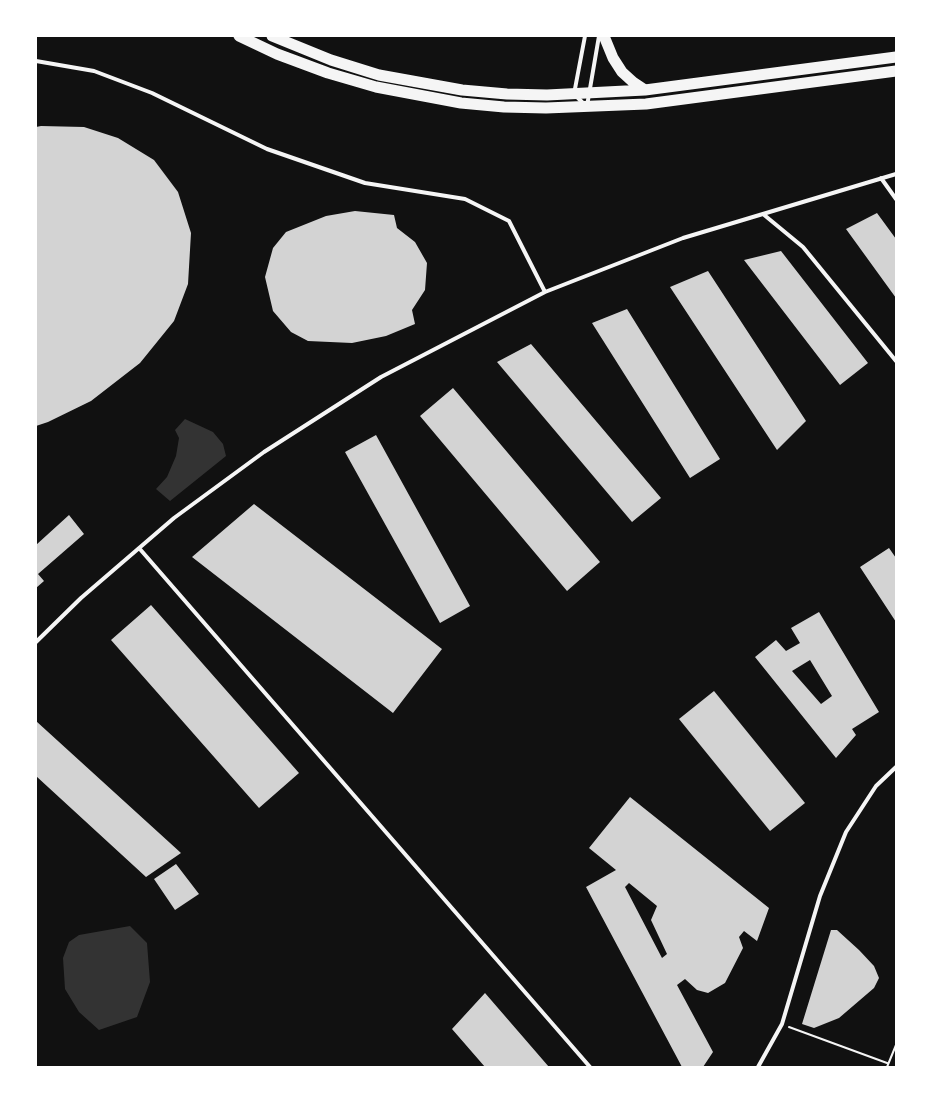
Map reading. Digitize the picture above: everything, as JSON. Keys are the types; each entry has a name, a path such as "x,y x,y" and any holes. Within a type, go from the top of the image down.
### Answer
{"highway":[{"path":"239,36 277,54 328,73 376,87 418,97 504,107 546,108 646,104 896,71"},
{"path":"272,36 331,60 380,75 462,90 507,94 574,94 645,90 896,56"},
{"path":"604,36 613,58 622,72 645,90"}],"street":[{"path":"585,36 574,94 587,106"},
{"path":"587,106 599,36"},
{"path":"36,61 94,71 152,93 267,150 365,183 465,200 509,221 545,292"},
{"path":"36,642 81,598 174,518 264,452 381,377 545,292 683,238 896,174"},
{"path":"881,178 896,198"},
{"path":"763,214 802,247 896,361"},
{"path":"139,548 590,1067"},
{"path":"758,1067 782,1024 820,896 846,832 876,786 896,767"}],"path":[{"path":"782,1024 887,1063"},
{"path":"886,1067 896,1045"}],"shaded area":[{"path":"185,419 213,432 223,444 226,456 170,501 156,489 167,477 176,456 179,438 175,430"},
{"path":"130,926 147,943 150,982 137,1017 99,1030 79,1012 65,989 63,958 69,942 79,935"}],"building":[{"path":"36,127 84,127 118,138 154,160 178,192 191,233 188,284 174,321 140,363 91,401 48,422 36,426"},
{"path":"355,211 394,215 397,228 415,242 427,263 425,290 412,310 415,324 386,336 352,343 308,341 291,332 273,311 265,277 273,248 286,232 326,216"},
{"path":"877,213 896,239 896,298 846,229"},
{"path":"781,251 868,363 840,385 744,260"},
{"path":"708,271 806,421 777,450 670,287"},
{"path":"627,309 720,459 690,478 592,323"},
{"path":"531,344 661,498 632,522 497,362"},
{"path":"453,388 600,562 567,591 420,416"},
{"path":"376,435 470,606 440,623 345,452"},
{"path":"254,504 442,649 393,713 192,557"},
{"path":"69,515 84,534 38,574 44,581 36,588 36,545"},
{"path":"889,548 896,558 896,622 860,567"},
{"path":"151,605 299,773 259,808 111,640"},
{"path":"819,612 879,712 852,729 856,735 836,758 755,657 776,640 786,651 800,643 791,628","holes":["810,660 832,696 821,704 792,671"]},
{"path":"714,691 805,803 770,831 679,719"},
{"path":"36,721 181,853 146,877 36,776"},
{"path":"630,797 769,908 757,941 744,931 739,937 743,948 725,983 708,993 697,990 685,979 677,985 713,1052 703,1067 682,1067 586,887 616,870 589,848","holes":["629,883 657,906 651,920 667,954 662,958 625,887"]},
{"path":"176,864 199,894 175,910 154,879"},
{"path":"831,930 837,930 859,950 874,966 879,978 874,988 839,1018 814,1028 802,1024"},
{"path":"485,993 549,1067 485,1067 452,1029"}]}
